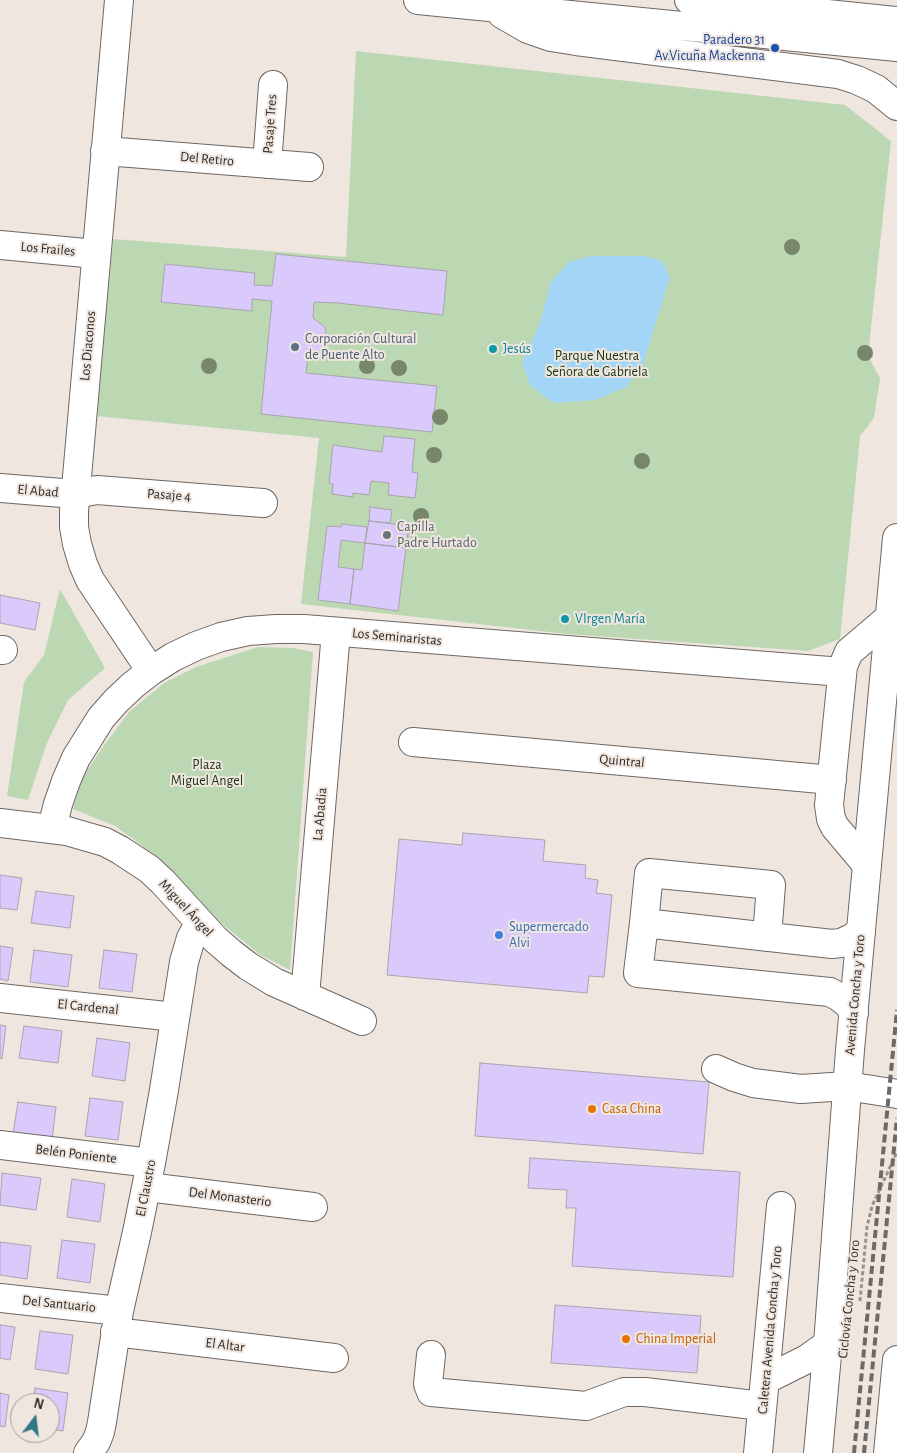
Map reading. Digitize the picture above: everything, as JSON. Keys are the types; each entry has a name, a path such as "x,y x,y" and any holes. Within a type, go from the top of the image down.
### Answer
{"street":[{"name":"Los Diaconos","path":"118,0 75,494 74,527 83,564 95,587 151,671"},
{"path":"418,0 897,47"},
{"path":"689,0 897,21"},
{"path":"492,7 528,29 552,37 838,74 876,89 897,106"},
{"name":"Pasaje Tres","path":"267,164 273,85"},
{"name":"Del Retiro","path":"105,150 309,167"},
{"name":"Los Frailes","path":"0,245 96,254"},
{"name":"El Abad","path":"0,488 75,494"},
{"name":"Pasaje 4","path":"75,494 96,490 263,503"},
{"name":"Avenida Concha y Toro","path":"818,1453 847,1086 897,538"},
{"path":"867,865 840,833 831,819 832,780 842,672 845,660 850,652 889,618"},
{"name":"Los Seminaristas","path":"52,828 58,804 76,758 101,718 116,701 151,671 173,657 196,646 248,631 276,628 336,632 842,672"},
{"name":"La Abadia","path":"304,996 336,632"},
{"name":"Quintral","path":"413,742 832,780"},
{"name":"Miguel Ángel","path":"0,823 52,828 81,834 105,842 149,869 200,923 231,953 248,966 274,982 362,1021"},
{"path":"767,937 771,884 649,873 638,973 830,992 839,996 854,1012"},
{"name":"El Claustro","path":"88,1453 100,1432 117,1321 149,1175 187,950 191,938 200,923"},
{"path":"644,923 832,944 841,943 861,931"},
{"name":"El Cardenal","path":"0,998 175,1017"},
{"path":"716,1070 754,1083 801,1089 847,1086 897,1094"},
{"name":"Belén Poniente","path":"0,1145 149,1175"},
{"name":"Del Monasterio","path":"149,1175 313,1207"},
{"name":"Caletera Avenida Concha y Toro","path":"758,1453 781,1206"},
{"name":"Del Santuario","path":"0,1298 117,1321"},
{"name":"El Altar","path":"117,1321 334,1358"},
{"path":"765,1380 807,1359 828,1344"},
{"path":"431,1355 428,1384 431,1392 586,1406 624,1392 645,1392 762,1406"},
{"path":"888,1453 897,1360"}],"path":[{"name":"Ciclovía Concha y Toro","path":"860,1305 867,1227 872,1206 897,1152"}],"green space":[{"name":"Parque Nuestra Señora de Gabriela","path":"356,51 845,105 891,141 868,356 880,378 874,418 860,436 840,639 808,651 567,634 301,604 319,438 96,416 113,239 346,257"},
{"path":"60,589 105,668 68,700 46,745 28,800 7,796 24,682 44,655"},
{"name":"Plaza Miguel Angel","path":"258,647 293,648 313,652 290,970 259,954 221,923 175,874 140,844 115,826 73,809 82,779 129,712 164,683 196,667"}],"water":[{"path":"592,256 644,256 662,261 670,277 642,367 626,387 595,400 553,403 530,385 522,363 540,323 551,282 569,262"}],"building":[{"name":"Corporación Cultural de Puente Alto","path":"276,254 447,271 443,315 314,302 313,318 325,327 327,341 320,353 308,356 306,373 437,386 432,432 261,414 272,301 252,299 252,311 161,302 165,264 255,273 254,285 272,286"},
{"path":"384,436 415,439 412,472 418,473 415,498 388,495 389,483 371,481 369,495 353,493 353,497 332,494 333,484 329,483 333,445 382,452"},
{"path":"370,507 392,510 390,523 369,521"},
{"name":"Capilla Padre Hurtado","path":"369,521 409,526 406,548 365,543"},
{"path":"342,524 367,527 365,543 341,540 338,567 354,569 350,604 318,600 327,526 341,527"},
{"path":"365,543 406,548 398,611 350,604 354,569 362,570"},
{"path":"0,595 40,603 35,630 0,623"},
{"name":"Supermercado Alvi","path":"463,833 545,840 543,861 586,865 585,878 598,880 596,893 612,895 604,977 589,976 587,993 387,975 399,839 462,845"},
{"path":"0,875 22,878 17,910 0,908"},
{"path":"36,891 74,896 70,928 31,923"},
{"path":"0,946 13,948 8,981 0,979"},
{"path":"34,950 72,955 68,987 30,982"},
{"path":"104,950 137,954 132,992 99,988"},
{"path":"0,1025 6,1026 2,1059 0,1058"},
{"path":"24,1026 62,1031 58,1063 19,1058"},
{"path":"97,1038 130,1043 125,1081 92,1076"},
{"name":"Casa China","path":"480,1063 709,1082 703,1154 475,1136"},
{"path":"90,1098 123,1102 118,1140 85,1136"},
{"path":"18,1102 56,1107 52,1140 13,1134"},
{"path":"530,1158 740,1172 733,1277 572,1266 576,1208 566,1208 567,1190 528,1188"},
{"path":"2,1173 41,1178 36,1210 0,1205"},
{"path":"72,1179 105,1184 100,1222 67,1217"},
{"path":"62,1240 95,1244 90,1283 57,1278"},
{"path":"0,1242 31,1246 27,1279 0,1275"},
{"name":"China Imperial","path":"555,1305 701,1316 697,1373 551,1363"},
{"path":"0,1325 15,1327 10,1360 0,1358"},
{"path":"40,1331 73,1335 68,1374 35,1369"},
{"path":"35,1388 68,1393 63,1431 60,1431 60,1393 34,1393"},
{"path":"0,1393 9,1395 5,1427 0,1426"}],"railway":[{"path":"854,1453 897,1010"},
{"path":"864,1453 897,1118"}],"place":[{"name":"Paradero 31 Av.Vicuña Mackenna","path":"775,48"},
{"name":"Corporación Cultural de Puente Alto","path":"295,347"},
{"name":"Jesús","path":"493,349"},
{"name":"Capilla Padre Hurtado","path":"387,535"},
{"name":"VIrgen María","path":"565,619"},
{"name":"Supermercado Alvi","path":"499,935"},
{"name":"Casa China","path":"592,1109"},
{"name":"China Imperial","path":"626,1339"}]}
